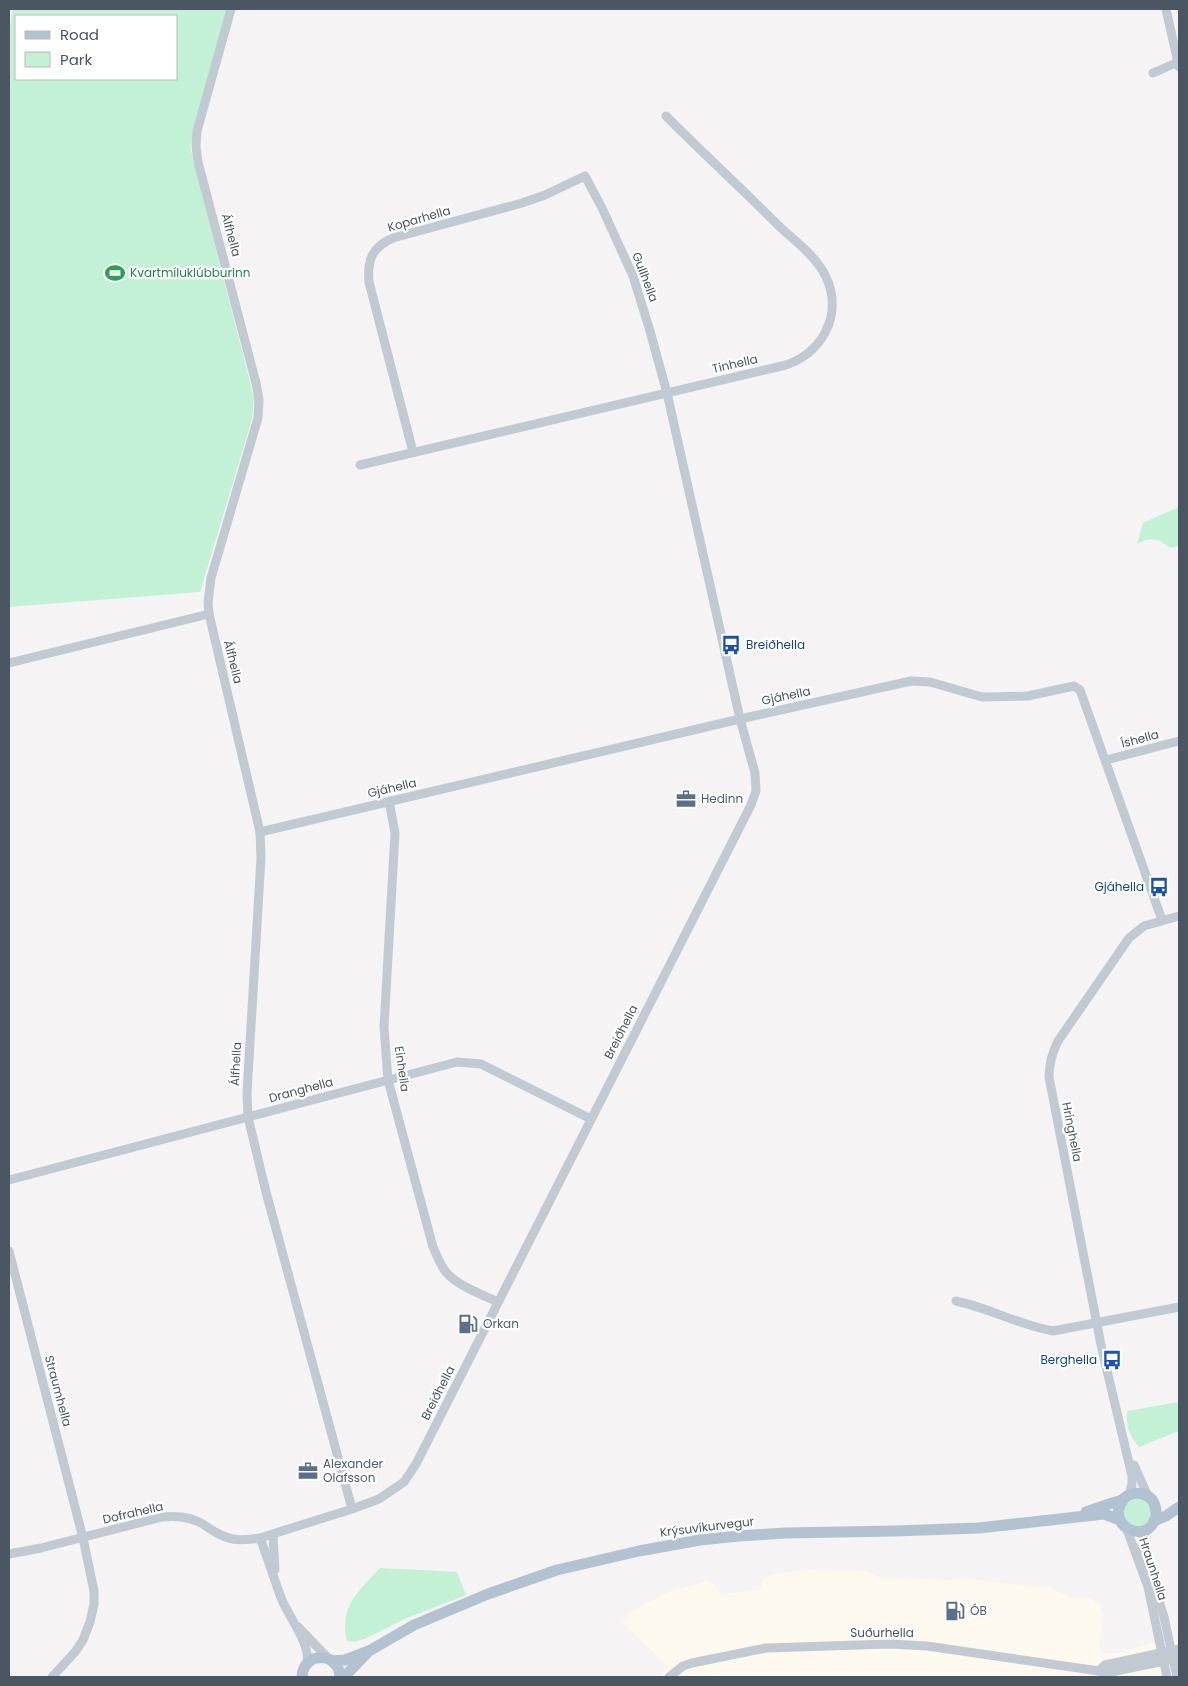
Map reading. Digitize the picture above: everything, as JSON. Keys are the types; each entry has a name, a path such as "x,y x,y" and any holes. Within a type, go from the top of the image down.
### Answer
{"main road":[{"path":"1138,1493 1161,1504 1179,1505 1166,1516 1136,1531 1123,1524 1118,1509 1126,1497 1138,1493"},
{"name":"Krýsuvíkurvegur","path":"1068,1518 1126,1497"},
{"path":"1151,1499 1156,1512 1151,1524"},
{"name":"Krýsuvíkurvegur","path":"302,1672 316,1658 345,1660 369,1651 414,1626 488,1594 557,1570 639,1551 700,1540 786,1533 895,1532 979,1528 1104,1514 1123,1524"},
{"name":"Krýsuvíkurvegur","path":"344,1677 369,1651"},
{"path":"330,1659 338,1668 340,1677"}],"street":[{"name":"Álfhella","path":"231,9 197,131 196,147 198,162 256,383 259,407 256,425 211,578 208,602 209,614 260,832 261,858 247,1093 248,1117 266,1192 352,1509"},
{"path":"1153,73 1179,65 1166,9"},
{"name":"Tinhella","path":"360,465 794,363 805,357 818,345 827,329 831,311 831,291 826,278 815,260 666,116"},
{"name":"Gullhella","path":"585,176 633,276 647,319 666,393"},
{"name":"Koparhella","path":"413,452 369,282 368,267 372,254 380,245 393,238 522,203 545,195 585,176"},
{"name":"Breiðhella","path":"260,1538 372,1502 389,1494 409,1476 751,805 756,791 755,773 740,719 666,393"},
{"path":"9,663 209,614"},
{"name":"Gjáhella","path":"260,832 740,719 911,681 930,682 982,697 1028,696 1074,686 1080,690 1162,920"},
{"name":"Íshella","path":"1106,760 1179,741"},
{"name":"Einhella","path":"389,801 395,833 384,1027 388,1080 433,1247 440,1263 447,1274 454,1279 498,1302"},
{"name":"Hringhella","path":"1096,1323 1049,1077 1049,1067 1052,1053 1058,1041 1129,938 1144,926 1179,916"},
{"name":"Dranghella","path":"9,1180 457,1062 481,1064 591,1119"},
{"name":"Straumhella","path":"9,1250 83,1538 94,1591 94,1604 90,1622 83,1640 75,1652 52,1677"},
{"path":"956,1301 978,1306 1040,1328 1053,1330 1179,1307"},
{"path":"1096,1323 1132,1480 1126,1497"},
{"path":"1123,1441 1151,1499"},
{"name":"Dofrahella","path":"9,1554 172,1516 192,1519 223,1537 243,1540 260,1538"},
{"name":"Hraunhella","path":"1123,1524 1148,1587 1167,1677"},
{"name":"Hraunhella","path":"1151,1524 1142,1536 1142,1546 1176,1654 1177,1677"},
{"path":"273,1534 275,1548 274,1577"},
{"path":"260,1538 283,1602 307,1650 302,1672"},
{"path":"296,1625 330,1659"},
{"name":"Suðurhella","path":"669,1677 683,1666 692,1663 766,1648 890,1644 927,1646 1099,1674 1176,1654"}],"shaded area":[{"path":"807,1570 867,1571 878,1577 951,1580 960,1578 1049,1588 1074,1598 1091,1598 1099,1605 1104,1618 1099,1647 1103,1653 1118,1653 1149,1644 1179,1639 1179,1677 660,1677 668,1666 622,1622 634,1610 670,1591 707,1581 716,1585 720,1594 760,1590 764,1578 776,1573"}],"green space":[{"name":"Kvartmíluklúbburinn","path":"13,9 231,9 190,147 254,398 252,419 200,592 9,607 9,30"},
{"path":"1179,507 1179,546 1171,548 1151,539 1137,544 1143,523"},
{"path":"1179,1402 1179,1431 1139,1447 1129,1430 1127,1411"},
{"path":"1137,1498 1147,1502 1151,1512 1147,1522 1137,1526 1127,1522 1123,1512 1127,1502"},
{"path":"380,1568 457,1572 466,1595 407,1618 364,1639 354,1642 347,1641 346,1618 352,1600"}],"place":[{"name":"Kvartmíluklúbburinn","path":"115,273"},
{"name":"Breiðhella","path":"731,645"},
{"name":"Hedinn","path":"686,799"},
{"name":"Gjáhella","path":"1159,887"},
{"name":"Orkan","path":"468,1324"},
{"name":"Berghella","path":"1112,1360"},
{"name":"Alexander Olafsson","path":"308,1471"},
{"name":"ÓB","path":"955,1611"}]}
